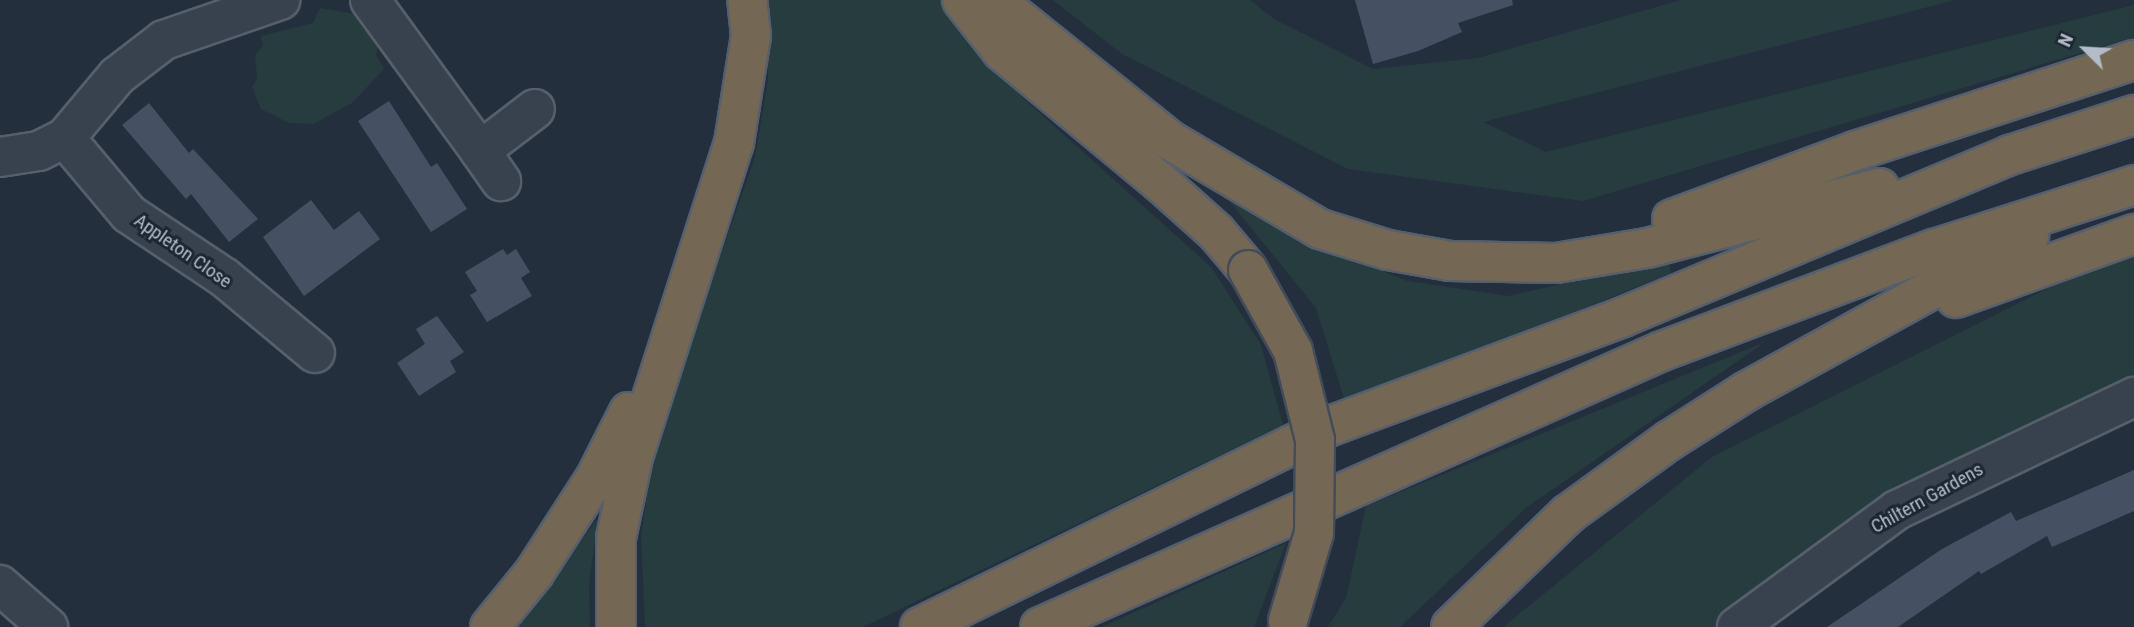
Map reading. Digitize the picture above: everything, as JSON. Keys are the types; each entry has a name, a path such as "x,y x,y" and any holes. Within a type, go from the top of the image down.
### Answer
{"highway":[{"path":"616,613 616,538 634,457 673,325 705,241 734,142 751,36 747,0"},
{"path":"962,0 1002,51 1216,232 1248,271 1293,351 1315,440 1314,533 1286,624"},
{"path":"995,0 1169,140 1320,229 1388,250 1450,261 1556,263 1647,248 2010,155 2134,115"},
{"path":"1556,263 1855,151 2134,60"},
{"path":"920,627 1333,425 1623,317 2010,155"},
{"path":"1451,627 1568,514 1615,478 1747,391 2122,188"},
{"path":"1040,627 1662,351 1934,249 2122,188"},
{"path":"1839,341 2134,234"},
{"path":"490,627 534,573 596,477 673,325"}],"street":[{"path":"0,157 39,151 65,138 117,76 164,40 280,0"},
{"path":"370,0 490,166 535,109"},
{"name":"Appleton Close","path":"65,138 129,214 225,278 315,353"},
{"name":"Chiltern Gardens","path":"1737,627 1897,510 2134,397"},
{"path":"0,585 48,627"}],"green space":[{"path":"768,0 947,0 1022,97 1212,268 1261,345 1283,425 863,627 645,627 641,536 654,446 755,157 768,80"},
{"path":"1053,0 1250,0 1274,19 1373,69 1478,58 1681,0 1955,0 1483,122 1546,152 2134,5 2134,37 1583,201 1348,169 1122,54"},
{"path":"320,8 360,15 379,40 376,55 384,69 352,103 313,124 289,123 261,109 252,87 257,78 255,55 263,46 261,36 313,23"},
{"path":"1226,197 1282,230 1407,281 1509,296 1669,259 1671,273 1346,405 1316,308"},
{"path":"2134,255 2134,385 1720,627 1503,627 1712,457 2090,267"},
{"path":"1765,342 1526,508 1400,627 1328,627 1346,598 1366,506"},
{"path":"598,518 589,584 590,627 517,627"},
{"path":"1286,543 1254,627 1102,627"}],"building":[{"path":"1355,0 1512,0 1513,5 1458,23 1462,32 1418,51 1373,64"},
{"path":"389,101 431,167 437,163 467,209 431,232 358,121"},
{"path":"149,103 189,153 193,149 258,219 229,242 191,194 186,199 122,125"},
{"path":"311,200 334,230 359,211 380,239 304,296 263,237"},
{"path":"503,249 507,255 516,249 530,272 521,278 532,296 487,322 470,295 477,291 465,272"},
{"path":"437,316 464,352 450,361 456,372 419,396 397,363 425,344 416,329"},
{"path":"2134,470 2134,511 2052,547 2047,536 1981,574 1979,571 1898,627 1827,627 1942,549 2011,512 2016,521"}]}
